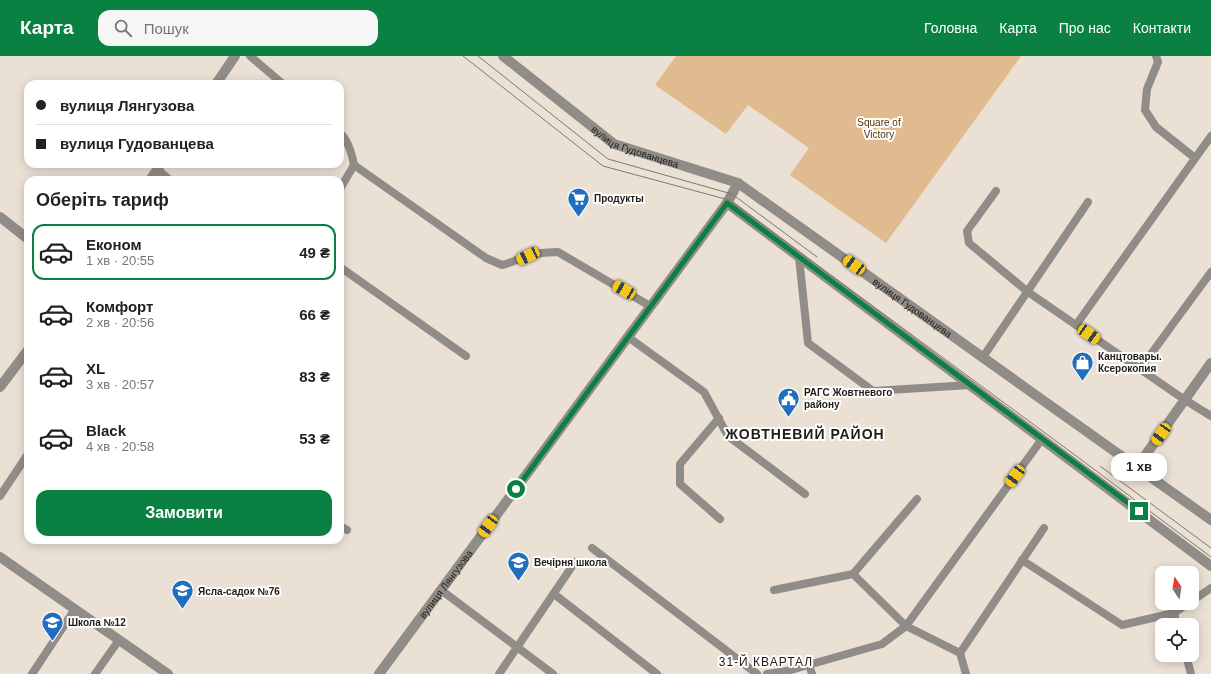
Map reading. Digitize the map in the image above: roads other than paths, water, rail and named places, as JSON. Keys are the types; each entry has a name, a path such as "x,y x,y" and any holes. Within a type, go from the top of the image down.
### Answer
{"street":[{"path":"219,80 235,56"},
{"name":"вулиця Гудованцева","path":"503,56 614,144 738,183 1211,520"},
{"name":"вулиця Лянгузова","path":"379,674 727,203 738,183"},
{"path":"727,203 1211,566"},
{"path":"0,217 24,236"},
{"path":"0,387 24,355"},
{"path":"1137,467 1211,363"},
{"path":"0,557 168,674"}],"lane":[{"path":"250,56 277,80"},
{"path":"1156,56 1158,62 1147,89 1145,110 1156,127 1195,158"},
{"path":"1076,325 1211,136"},
{"path":"344,137 352,153 354,165 344,182"},
{"path":"354,165 486,258 502,265 544,252 558,252 650,306"},
{"path":"160,168 167,176"},
{"path":"996,191 967,231 969,243 1028,292 1185,400 1211,416"},
{"path":"983,357 1088,202"},
{"path":"799,257 808,343 873,392 970,385"},
{"path":"344,270 466,356"},
{"path":"1140,369 1211,272"},
{"path":"628,337 704,392 728,436 805,494"},
{"path":"719,418 680,464 680,484 720,519"},
{"path":"767,674 787,671 882,644 906,626 1042,439"},
{"path":"0,496 24,460"},
{"path":"774,590 853,574 917,499"},
{"path":"960,653 1044,528"},
{"path":"592,548 758,674"},
{"path":"1022,560 1122,626 1174,613 1178,610"},
{"path":"499,674 575,562"},
{"path":"853,574 906,626 960,653 966,674"},
{"path":"1199,596 1211,588"},
{"path":"441,590 553,674"},
{"path":"554,594 657,674"},
{"path":"32,674 75,610"},
{"path":"1174,613 1175,618"},
{"path":"95,674 119,640"},
{"path":"1188,662 1191,674"},
{"path":"809,665 812,674"}],"tram line":[{"path":"463,56 603,166 729,200 1211,557"},
{"path":"478,56 608,159 732,194 817,257"},
{"path":"1100,466 1211,548"}],"place":[{"name":"Продукты","path":"578,218"},
{"name":"Канцтовары. Ксерокопия","path":"1083,382"},
{"name":"РАГС Жовтневого району","path":"788,418"},
{"name":"Вечірня школа","path":"519,582"},
{"name":"Ясла-садок №76","path":"182,610"},
{"name":"Школа №12","path":"53,642"}],"district":[{"name":"ЖОВТНЕВИЙ РАЙОН","path":"805,434"},
{"name":"31-Й КВАРТАЛ","path":"766,662"}],"park label":[{"name":"Square of Victory","path":"879,128"}]}
